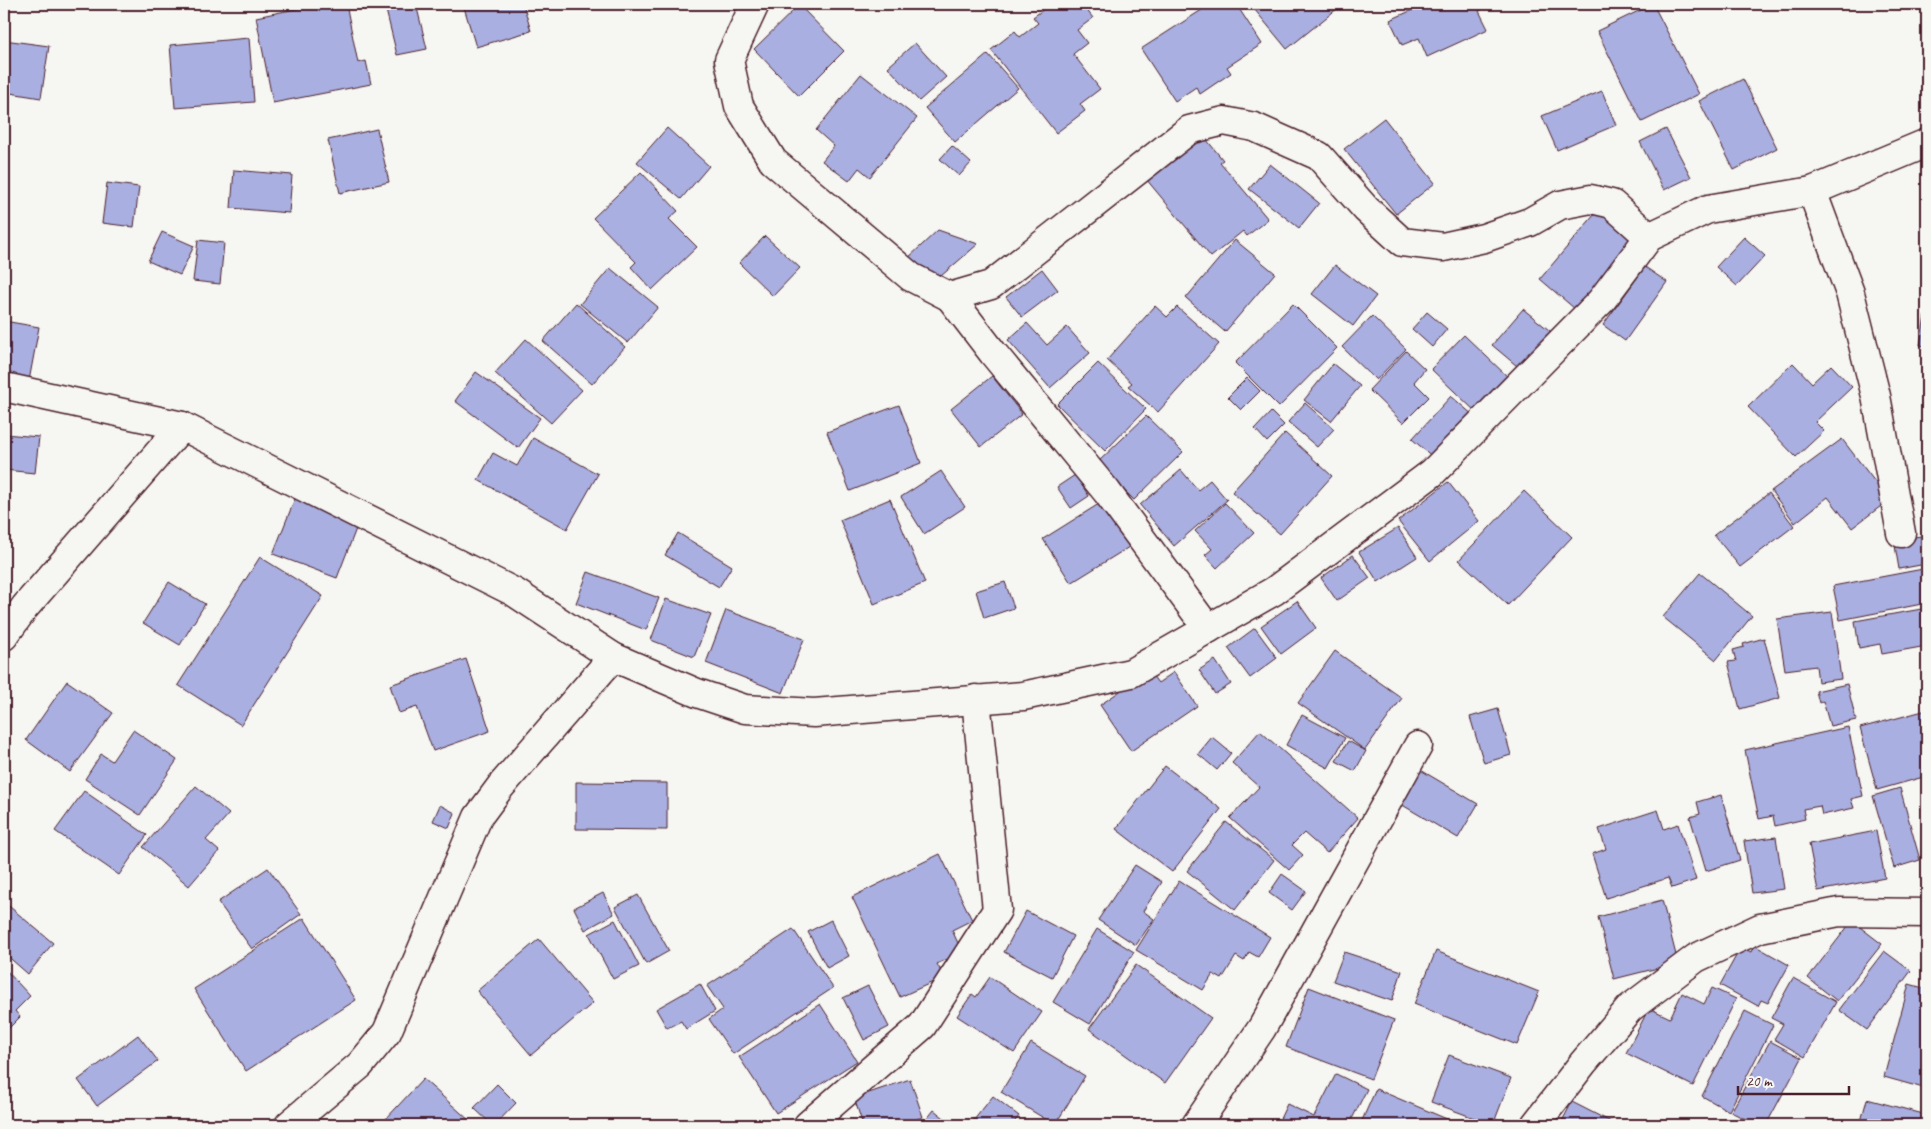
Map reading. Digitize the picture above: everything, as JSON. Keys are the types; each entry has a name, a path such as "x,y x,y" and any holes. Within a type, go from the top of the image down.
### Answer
{"street":[{"path":"755,4 729,60 738,106 772,161 910,277 950,297 999,361 1107,492 1208,629"},
{"path":"950,297 992,285 1189,130 1224,121 1254,127 1320,156 1366,209 1402,242 1443,247 1476,240 1530,222 1560,206 1592,199 1612,204 1649,237"},
{"path":"4,387 182,426 514,592 613,657 697,693 745,709 814,713 1023,696 1131,673 1274,591 1432,473 1601,301 1649,237 1708,209 1812,191 1927,143"},
{"path":"1812,191 1850,294 1876,396 1901,533"},
{"path":"4,636 25,607 182,426"},
{"path":"289,1125 360,1065 387,1032 478,817 500,786 613,657"},
{"path":"808,1125 922,1026 997,910 976,699"},
{"path":"1196,1125 1262,1028 1418,746"},
{"path":"1536,1125 1583,1063 1630,1008 1696,958 1760,928 1839,912 1927,912"}],"building":[{"path":"4,4 80,4 80,7"},
{"path":"320,4 346,4 358,63 366,61 371,84 273,103 256,17"},
{"path":"416,4 427,49 397,55 386,10"},
{"path":"463,4 523,4 531,31 476,47"},
{"path":"1051,4 1082,4 1093,18 1077,30 1087,43 1073,54 1100,89 1080,104 1085,111 1056,133 991,50 1015,31 1020,37 1038,23 1033,17"},
{"path":"1211,4 1236,4 1262,44 1227,67 1231,73 1200,94 1196,87 1175,101 1141,49"},
{"path":"1250,4 1343,4 1287,49"},
{"path":"1426,4 1484,4 1486,7 1479,11 1488,29 1427,57 1419,38 1402,45 1390,20"},
{"path":"1653,4 1699,94 1642,122 1597,31"},
{"path":"799,5 844,51 799,96 754,49"},
{"path":"249,38 254,102 175,108 170,45"},
{"path":"4,40 49,46 41,98 4,92"},
{"path":"915,43 946,77 919,101 888,67"},
{"path":"988,54 1018,88 955,142 925,108"},
{"path":"861,74 917,118 870,177 859,168 849,181 822,161 834,146 816,130"},
{"path":"1743,79 1777,148 1734,170 1699,101"},
{"path":"1602,91 1616,125 1557,150 1542,116"},
{"path":"1384,118 1435,183 1396,214 1344,149"},
{"path":"667,128 709,166 681,199 637,162"},
{"path":"377,129 389,182 340,193 328,140"},
{"path":"1666,129 1691,177 1664,190 1640,142"},
{"path":"1202,134 1223,160 1220,162 1268,219 1247,236 1243,231 1211,257 1146,179"},
{"path":"952,146 971,163 959,176 940,159"},
{"path":"1270,164 1319,203 1299,228 1249,189"},
{"path":"234,170 292,175 289,213 231,208"},
{"path":"641,172 678,211 669,219 697,247 652,290 631,267 636,262 593,218"},
{"path":"107,183 139,187 134,227 102,223"},
{"path":"1600,208 1636,238 1575,309 1540,279"},
{"path":"938,230 978,244 941,276 906,260"},
{"path":"162,232 194,246 180,275 148,261"},
{"path":"765,236 800,268 773,296 739,263"},
{"path":"1744,237 1765,256 1737,286 1716,267"},
{"path":"198,240 224,243 220,284 193,281"},
{"path":"1235,240 1275,273 1225,332 1186,298"},
{"path":"1335,265 1376,296 1353,326 1312,294"},
{"path":"1645,267 1667,282 1625,341 1603,325"},
{"path":"610,268 658,307 628,343 580,304"},
{"path":"1042,269 1058,290 1022,317 1006,297"},
{"path":"576,303 625,347 592,384 543,341"},
{"path":"1293,304 1337,348 1279,407 1235,363"},
{"path":"1155,306 1167,317 1177,307 1219,344 1158,412 1128,386 1132,383 1107,360"},
{"path":"1523,309 1554,334 1523,371 1492,345"},
{"path":"1427,312 1447,329 1432,347 1412,329"},
{"path":"1372,316 1406,349 1376,380 1342,347"},
{"path":"1925,316 1927,317 1927,347 1920,345"},
{"path":"4,321 39,327 29,381 4,377"},
{"path":"1027,323 1047,345 1067,327 1090,353 1050,388 1008,340"},
{"path":"1464,335 1509,378 1476,412 1431,369"},
{"path":"526,339 582,390 551,423 495,373"},
{"path":"1406,351 1425,369 1414,382 1429,397 1403,423 1369,390"},
{"path":"1098,363 1146,409 1105,451 1057,404"},
{"path":"1793,363 1812,383 1831,365 1852,387 1815,422 1824,431 1796,457 1748,407"},
{"path":"1333,364 1360,386 1331,421 1304,400"},
{"path":"476,372 540,418 518,448 455,401"},
{"path":"992,376 1022,414 981,447 951,409"},
{"path":"1247,378 1260,391 1241,410 1228,397"},
{"path":"1451,396 1474,416 1435,459 1412,439"},
{"path":"1305,403 1334,429 1317,447 1288,422"},
{"path":"899,405 921,463 850,491 827,432"},
{"path":"1271,412 1284,425 1267,442 1255,429"},
{"path":"1146,416 1183,452 1134,500 1097,463"},
{"path":"1285,433 1332,476 1280,534 1232,492"},
{"path":"4,434 39,437 35,473 4,470"},
{"path":"533,438 598,474 567,529 478,480 493,453 517,466"},
{"path":"1842,439 1889,500 1852,528 1828,497 1795,523 1771,491"},
{"path":"1181,470 1198,490 1210,480 1227,500 1174,546 1140,505"},
{"path":"941,471 965,507 924,534 901,497"},
{"path":"1075,475 1089,496 1071,508 1057,487"},
{"path":"1448,482 1479,521 1430,561 1398,521"},
{"path":"1524,491 1572,537 1508,605 1459,560"},
{"path":"1769,493 1794,526 1740,567 1714,535"},
{"path":"296,496 359,521 337,578 273,554"},
{"path":"890,499 925,583 874,604 840,520"},
{"path":"1102,502 1129,547 1071,583 1043,539"},
{"path":"1225,503 1254,533 1217,568 1205,555 1212,549 1195,531"},
{"path":"1398,528 1417,557 1378,582 1359,552"},
{"path":"678,533 732,566 719,587 665,555"},
{"path":"1921,536 1926,564 1899,569 1894,540"},
{"path":"1353,555 1370,578 1337,601 1321,578"},
{"path":"260,557 323,596 241,725 178,685"},
{"path":"1923,569 1927,603 1840,620 1833,586"},
{"path":"588,572 659,598 646,630 576,603"},
{"path":"1700,573 1752,616 1716,660 1663,617"},
{"path":"169,582 205,604 180,645 143,623"},
{"path":"1005,582 1014,608 984,618 976,591"},
{"path":"666,599 711,615 694,657 651,640"},
{"path":"1297,601 1316,628 1281,654 1261,626"},
{"path":"1927,608 1927,646 1882,654 1880,644 1859,648 1855,621"},
{"path":"726,610 804,639 783,693 706,663"},
{"path":"1832,612 1841,679 1818,682 1816,666 1785,670 1777,619"},
{"path":"1255,628 1277,658 1250,678 1228,648"},
{"path":"1764,638 1780,698 1740,709 1728,662 1736,661 1733,650 1744,647 1743,644"},
{"path":"1335,651 1402,698 1365,750 1298,703"},
{"path":"466,659 490,731 433,751 417,707 399,713 390,685"},
{"path":"1215,660 1231,684 1215,694 1199,670"},
{"path":"1149,671 1158,683 1174,672 1197,706 1131,751 1100,705"},
{"path":"67,681 113,713 70,772 26,740"},
{"path":"1847,684 1856,720 1830,726 1823,701 1819,703 1816,691"},
{"path":"1498,709 1511,755 1484,763 1470,717"},
{"path":"1927,710 1927,776 1877,790 1860,728"},
{"path":"1302,715 1345,738 1328,768 1286,745"},
{"path":"1848,727 1863,796 1851,799 1854,808 1822,815 1820,806 1803,809 1805,819 1775,826 1773,816 1759,819 1745,750"},
{"path":"133,730 177,760 140,815 85,779 101,754 112,761"},
{"path":"1260,731 1358,818 1327,853 1304,833 1292,845 1303,855 1289,870 1230,818 1259,787 1232,763"},
{"path":"1212,737 1231,753 1217,770 1198,754"},
{"path":"1348,741 1366,751 1355,771 1336,761"},
{"path":"1165,766 1221,809 1172,872 1116,829"},
{"path":"1419,769 1478,804 1458,838 1399,803"},
{"path":"576,782 667,783 667,830 576,829"},
{"path":"196,786 229,814 206,840 219,851 189,886 143,847"},
{"path":"1900,788 1920,860 1894,868 1873,796"},
{"path":"84,791 147,835 119,875 55,831"},
{"path":"1721,795 1740,860 1706,871 1690,817 1700,814 1697,802"},
{"path":"440,805 455,813 449,828 433,821"},
{"path":"1658,810 1664,829 1678,824 1696,880 1672,888 1668,878 1606,898 1592,854 1606,849 1599,829"},
{"path":"1226,822 1274,860 1235,910 1187,871"},
{"path":"1876,831 1885,878 1818,891 1809,844"},
{"path":"1776,837 1784,889 1752,893 1744,841"},
{"path":"940,854 972,920 952,930 962,952 937,964 944,977 900,997 852,897"},
{"path":"1135,865 1162,882 1143,911 1154,919 1136,945 1098,920"},
{"path":"268,868 301,914 252,949 218,902"},
{"path":"1282,874 1306,891 1292,910 1269,893"},
{"path":"1179,881 1270,937 1258,957 1249,952 1244,961 1236,956 1222,979 1213,974 1203,990 1136,950"},
{"path":"603,893 614,914 585,930 574,908"},
{"path":"638,895 669,951 646,964 615,907"},
{"path":"1662,900 1678,963 1614,979 1598,917"},
{"path":"4,902 53,943 28,974 4,953"},
{"path":"1026,911 1073,936 1052,977 1004,952"},
{"path":"304,918 356,1000 246,1071 194,989"},
{"path":"615,920 639,966 613,979 589,934"},
{"path":"831,920 849,956 827,968 808,932"},
{"path":"1852,921 1882,944 1837,1001 1808,978"},
{"path":"793,929 833,988 733,1054 709,1019 723,1009 707,986"},
{"path":"1097,929 1134,952 1090,1024 1053,1002"},
{"path":"539,939 593,1003 531,1055 477,991"},
{"path":"1754,945 1789,965 1768,1003 1761,1000 1758,1006 1720,985 1741,947 1751,952"},
{"path":"1436,951 1539,992 1517,1045 1414,1004"},
{"path":"1884,951 1911,971 1867,1030 1839,1010"},
{"path":"1344,952 1402,971 1392,1001 1333,981"},
{"path":"1136,965 1211,1018 1165,1083 1089,1029"},
{"path":"4,968 30,996 15,1011 20,1017 4,1033"},
{"path":"990,977 1042,1012 1014,1053 957,1016 972,994 976,997"},
{"path":"1793,978 1836,1002 1805,1057 1774,1039 1783,1024 1771,1018"},
{"path":"700,984 715,1011 686,1029 681,1021 667,1028 656,1009"},
{"path":"1909,984 1927,989 1927,1089 1884,1077"},
{"path":"868,986 889,1027 864,1040 843,998"},
{"path":"1309,987 1394,1020 1371,1079 1286,1047"},
{"path":"1712,988 1736,999 1693,1086 1626,1053 1649,1008 1670,1018 1682,993 1704,1004"},
{"path":"820,1004 857,1061 776,1113 739,1057"},
{"path":"1745,1011 1773,1025 1729,1111 1702,1096"},
{"path":"138,1035 158,1061 97,1106 78,1080"},
{"path":"1770,1041 1802,1058 1766,1125 1757,1125 1731,1112"},
{"path":"1031,1043 1085,1076 1055,1125 1001,1092"},
{"path":"1449,1055 1511,1078 1493,1125 1431,1102"},
{"path":"1336,1074 1367,1089 1349,1125 1277,1125 1287,1104 1314,1117"},
{"path":"423,1079 470,1121 466,1125 388,1125 384,1121"},
{"path":"910,1079 923,1117 898,1125 863,1125 854,1098"},
{"path":"497,1084 516,1103 495,1125 492,1125 474,1108"},
{"path":"1376,1089 1461,1125 1360,1125"},
{"path":"993,1096 1019,1116 1012,1125 970,1125"},
{"path":"1867,1099 1927,1115 1927,1125 1860,1125"},
{"path":"1572,1102 1617,1125 1560,1125"},
{"path":"934,1110 953,1125 922,1125"}]}
